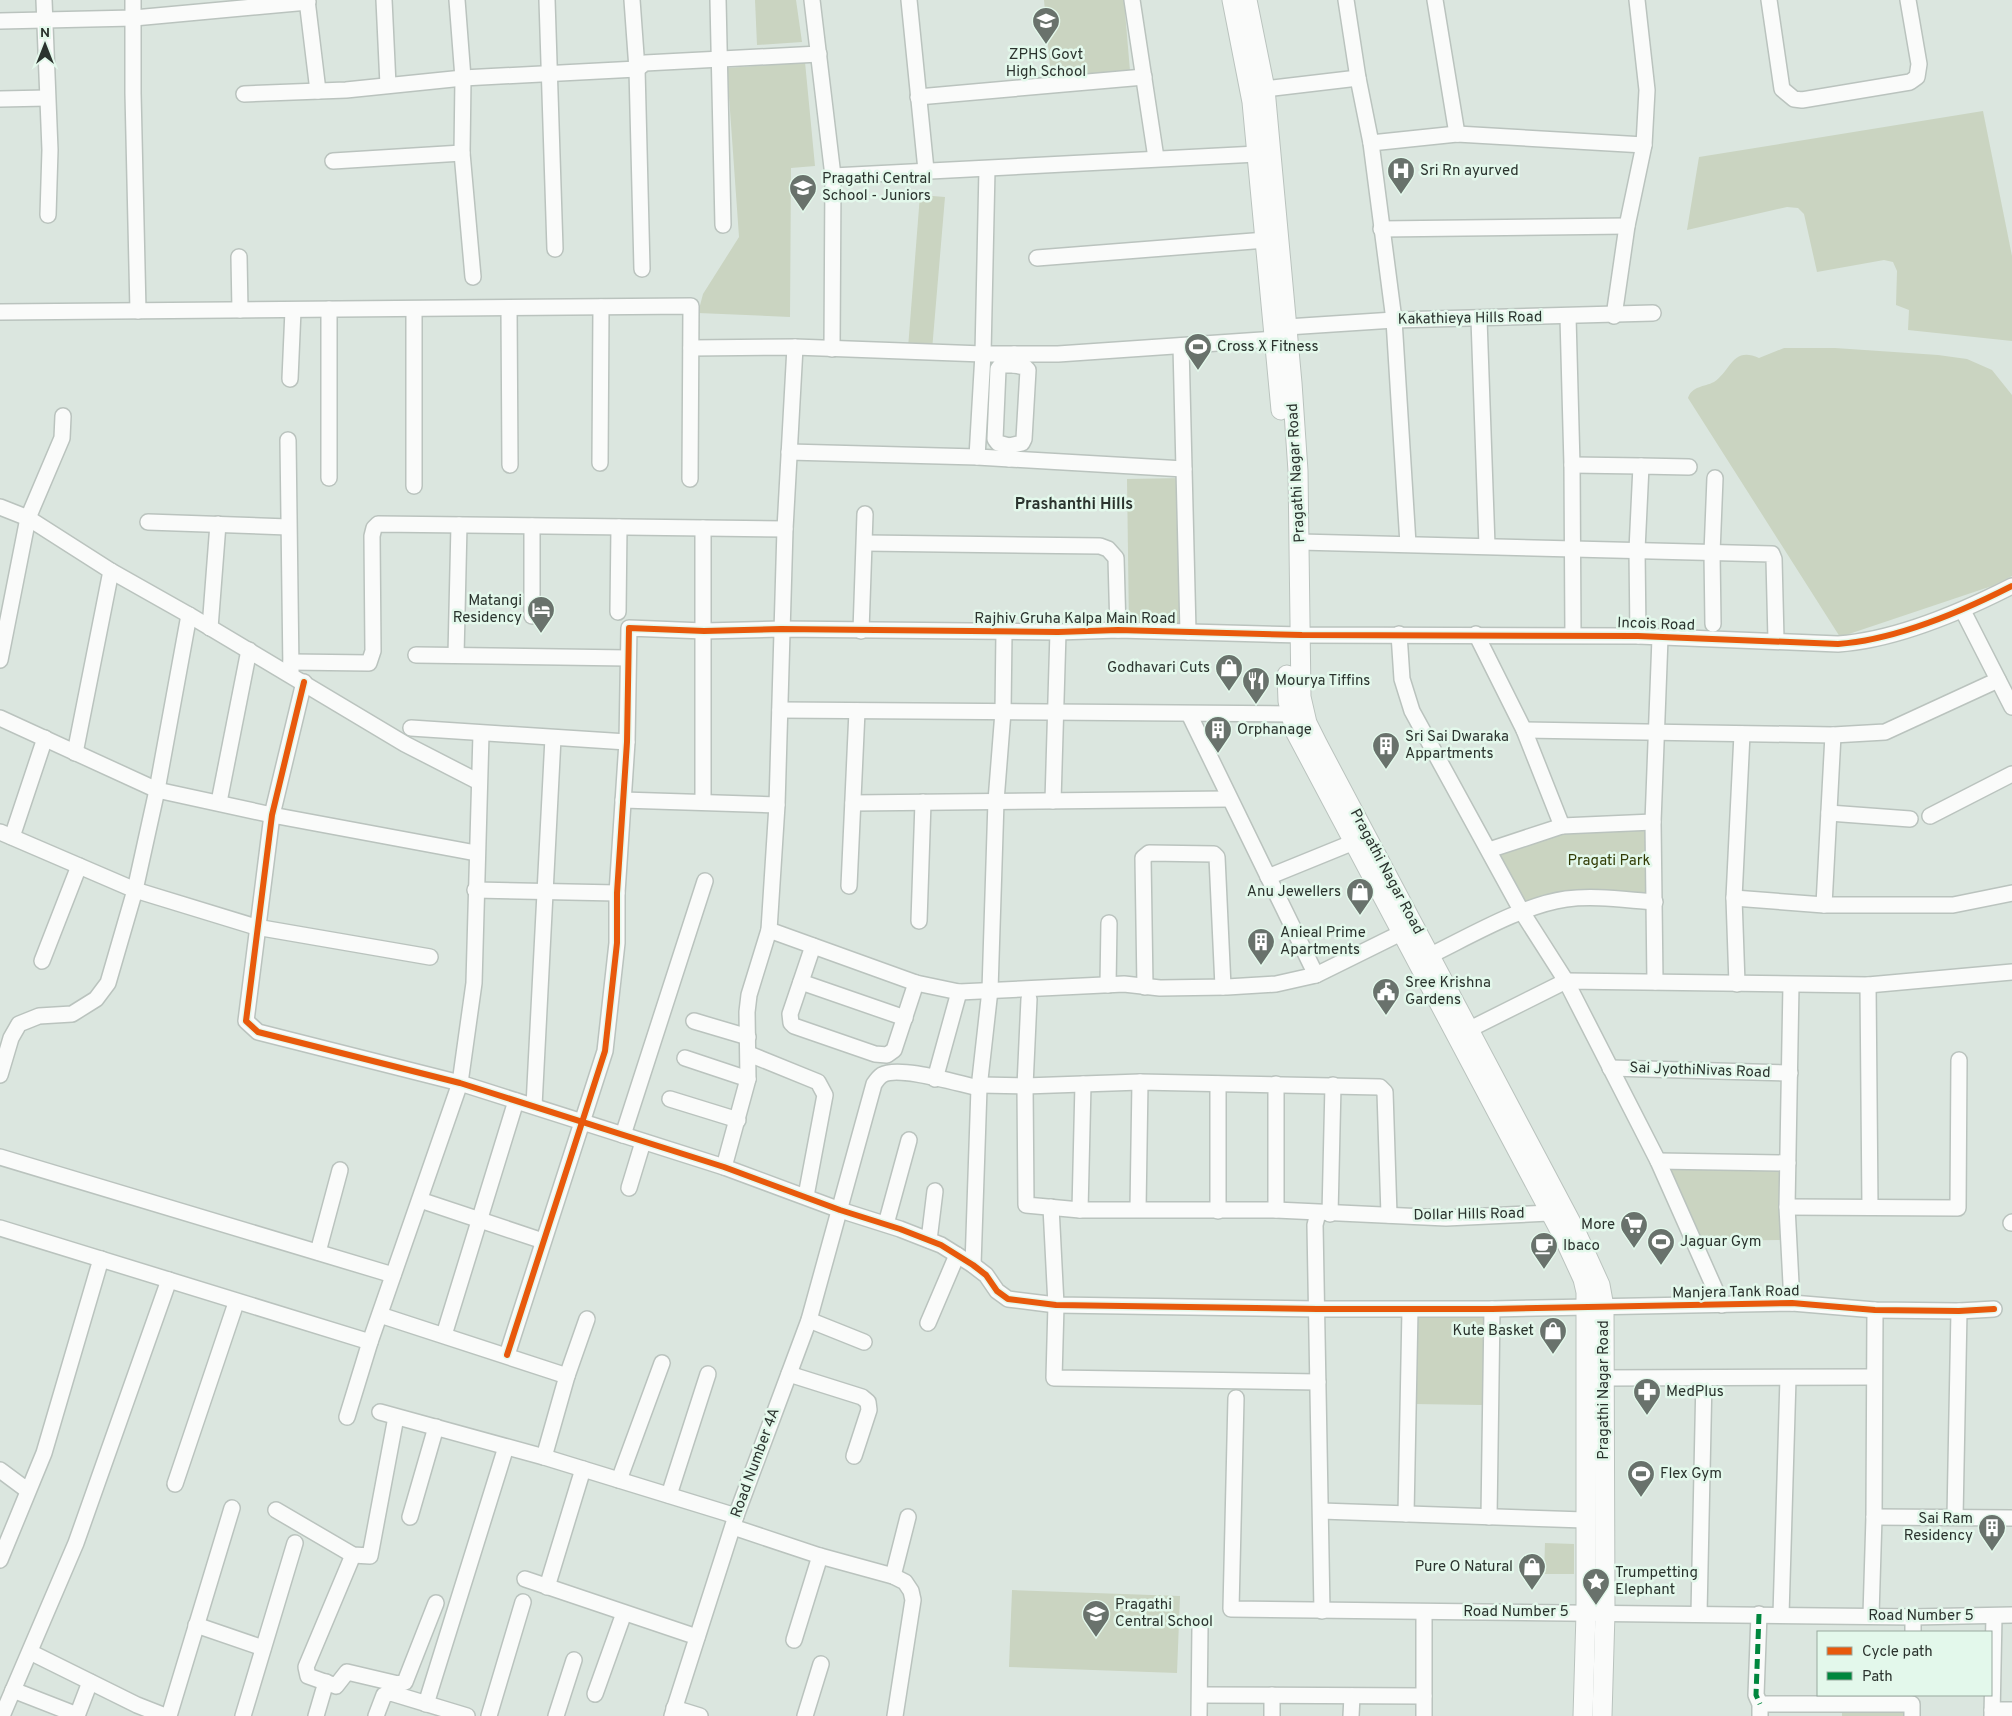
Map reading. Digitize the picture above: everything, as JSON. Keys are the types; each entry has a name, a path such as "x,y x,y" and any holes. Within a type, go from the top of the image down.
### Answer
{"main road":[{"name":"Pragathi Nagar Road","path":"1232,0 1252,102 1266,240 1281,333 1298,462 1300,542 1295,634 1287,676 1290,714 1303,747 1550,1213 1595,1307 1604,1378 1605,1613 1602,1716"},
{"name":"Pragathi Nagar Road","path":"1247,0 1265,89 1281,333 1286,474 1295,634 1301,697 1307,723 1576,1230 1600,1285 1595,1307 1584,1520 1586,1613 1583,1716"}],"street":[{"path":"44,0 50,150 48,215"},
{"path":"134,0 133,93 138,311"},
{"path":"384,0 388,85"},
{"path":"457,0 463,78 462,153 473,277"},
{"path":"546,0 555,249"},
{"path":"632,0 637,69 642,269"},
{"path":"718,0 723,225"},
{"path":"812,0 833,176 832,350"},
{"path":"909,0 926,170"},
{"path":"1132,0 1156,158"},
{"path":"1346,0 1358,78 1371,142 1394,320 1408,544"},
{"path":"1436,0 1457,134"},
{"path":"1614,316 1627,226 1644,145 1647,90 1637,0"},
{"path":"1769,0 1782,89 1794,99 1802,100 1910,82 1917,77 1919,64 1908,0"},
{"path":"0,21 134,18 226,5 308,1 318,91"},
{"path":"244,94 318,91 463,78 637,69 645,63 720,61 819,54"},
{"path":"918,97 1144,76"},
{"path":"1265,89 1358,78"},
{"path":"0,99 47,98"},
{"path":"1371,142 1457,134 1644,145"},
{"path":"333,161 462,153"},
{"path":"833,176 1257,154"},
{"path":"976,457 983,354 987,169"},
{"path":"1381,229 1627,226"},
{"path":"1037,258 1266,240"},
{"path":"239,257 240,310"},
{"path":"0,312 691,306 690,479"},
{"path":"600,463 601,307"},
{"path":"414,308 414,486"},
{"path":"509,308 510,465"},
{"path":"329,309 329,478"},
{"path":"290,379 293,310"},
{"name":"Kakathieya Hills Road","path":"691,348 795,347 832,350 983,354 1014,359 1058,354 1181,346 1394,320 1614,316 1653,313"},
{"path":"1568,317 1572,465 1573,635"},
{"path":"1479,319 1487,546"},
{"path":"1181,346 1188,632"},
{"path":"724,1167 748,1079 747,1012 749,995 769,930 777,805 781,629 795,347"},
{"path":"1014,359 1028,370 1024,439 1022,443 1009,453 995,439 998,369 1001,365 1014,359"},
{"path":"0,660 28,518 62,438 63,416"},
{"name":"Manjera Tank Road","path":"288,440 288,527 295,673 256,927 246,1021 258,1032 460,1083 724,1167 840,1210 886,1224 929,1240 957,1255 986,1275 996,1291 1008,1299 1056,1305 1410,1310 1792,1303 1875,1310 1959,1311 1994,1309"},
{"path":"789,452 976,457 1009,453 1184,469"},
{"path":"1572,465 1689,467"},
{"path":"1638,636 1636,550 1641,466"},
{"path":"1713,624 1712,553 1715,478"},
{"path":"0,507 28,518 111,571 249,650 295,673 405,744 479,782"},
{"path":"861,631 865,514"},
{"path":"148,522 288,527"},
{"path":"210,628 218,524"},
{"path":"295,673 362,664 369,662 372,658 372,536 378,524 785,529"},
{"path":"456,655 459,525"},
{"path":"532,526 532,616"},
{"path":"618,612 619,527"},
{"path":"703,528 703,802"},
{"path":"1300,542 1573,547 1772,554 1774,559 1776,640"},
{"path":"865,543 1081,546 1108,549 1116,558 1118,630"},
{"path":"76,753 111,571"},
{"name":"Incois Road","path":"1295,634 1638,636 1776,640 1838,644 1862,642 1964,611 2012,586"},
{"path":"1964,611 2012,707"},
{"path":"0,1075 5,1043 19,1024 38,1016 72,1014 96,999 108,983 135,890 157,790 189,615"},
{"name":"Rajhiv Gruha Kalpa Main Road","path":"628,658 629,628 704,631 781,629 1058,632 1118,630 1295,634"},
{"path":"973,1265 980,1086 990,990 996,802 1003,712 1004,632"},
{"path":"1053,801 1058,632"},
{"path":"1399,634 1402,679 1412,710 1522,912 1566,981 1658,1161 1722,1305"},
{"path":"1476,634 1524,730 1562,826"},
{"path":"1655,982 1653,822 1660,638"},
{"path":"219,802 249,650"},
{"path":"416,655 628,658 627,742 617,893 617,943 604,1051 507,1355"},
{"path":"1524,730 1833,735 1885,732 1998,680"},
{"path":"780,710 1290,714"},
{"path":"849,886 857,711"},
{"path":"1189,714 1228,799 1316,975"},
{"path":"0,718 157,790 272,815 476,853"},
{"path":"410,728 627,742"},
{"path":"347,1417 370,1342 460,1083 474,983 476,853 481,734"},
{"path":"1737,984 1734,898 1742,734"},
{"path":"1824,905 1833,735"},
{"path":"45,738 6,835 135,890 256,927 430,957"},
{"path":"534,1106 553,738"},
{"path":"1930,816 2012,774"},
{"path":"852,803 1228,799"},
{"path":"623,800 777,805"},
{"path":"919,921 923,802"},
{"path":"1829,814 1910,819"},
{"path":"1489,850 1562,826 1653,822"},
{"path":"1268,876 1354,842"},
{"path":"1145,987 1143,858 1148,853 1214,854 1217,857 1223,987"},
{"path":"42,961 79,866"},
{"path":"623,1135 704,881"},
{"path":"475,890 617,893"},
{"path":"1734,898 1824,905 1953,905 2012,893"},
{"path":"1431,955 1522,912 1567,899 1655,902"},
{"path":"1108,985 1109,923"},
{"path":"769,930 916,983 959,992 1108,985 1223,987 1276,984 1316,975 1402,933"},
{"path":"813,946 790,1014 791,1022 794,1026 875,1054 888,1055 894,1050 916,983"},
{"path":"1470,1029 1566,981 1868,985 2011,975"},
{"path":"801,982 905,1018"},
{"path":"1791,985 1787,1207 1792,1303"},
{"path":"1868,985 1870,1207"},
{"path":"935,1079 959,992"},
{"name":"Dollar Hills Road","path":"1029,999 1025,1086 1026,1205 1080,1210 1276,1210 1446,1218 1550,1213"},
{"path":"694,1021 748,1037"},
{"path":"749,1054 818,1082 823,1089 825,1095 806,1196"},
{"path":"686,1058 748,1079"},
{"path":"1787,1207 1958,1208 1959,1060"},
{"name":"Sai JyothiNivas Road","path":"1610,1068 1790,1073"},
{"name":"Road Number 4A","path":"673,1712 734,1522 809,1320 874,1084 880,1076 888,1073 904,1072 980,1086 1025,1086"},
{"path":"1025,1086 1140,1082 1380,1087 1385,1092 1389,1216"},
{"path":"1138,1209 1140,1082"},
{"path":"1080,1210 1084,1084"},
{"path":"1218,1084 1218,1211"},
{"path":"1276,1084 1276,1210"},
{"path":"1322,1611 1315,1225 1324,1213 1333,1085"},
{"path":"670,1099 738,1120"},
{"path":"444,1335 516,1101"},
{"path":"886,1224 910,1140"},
{"path":"629,1188 643,1142"},
{"path":"0,1157 393,1275"},
{"path":"1658,1161 1788,1163"},
{"path":"318,1252 340,1170"},
{"path":"929,1240 936,1192"},
{"path":"420,1200 543,1241"},
{"path":"1050,1207 1056,1305 1054,1378 1318,1382"},
{"path":"0,1228 169,1280 236,1303 370,1342"},
{"path":"928,1323 957,1255"},
{"path":"0,1560 27,1490 44,1453 102,1259"},
{"path":"2,1716 76,1543 169,1280"},
{"path":"175,1484 236,1303"},
{"path":"1489,1517 1492,1309"},
{"path":"1406,1514 1410,1310"},
{"path":"1871,1615 1874,1517 1875,1310"},
{"path":"1955,1517 1959,1311"},
{"path":"380,1315 568,1376"},
{"path":"544,1457 587,1319"},
{"path":"809,1320 864,1342"},
{"path":"619,1480 662,1363"},
{"path":"669,1495 708,1374"},
{"path":"789,1374 862,1397 868,1402 869,1410 854,1456"},
{"path":"1604,1378 1874,1377"},
{"path":"1699,1614 1704,1378"},
{"path":"1781,1614 1788,1378"},
{"name":"Road Number 5","path":"1236,1398 1231,1609 1871,1615 1913,1625 2012,1615"},
{"path":"380,1412 544,1457 669,1495 820,1556 893,1576 904,1582 911,1591 913,1600 895,1716"},
{"path":"276,1510 353,1555 370,1556 396,1417"},
{"path":"410,1517 436,1427"},
{"path":"426,1704 506,1447"},
{"path":"547,1587 583,1469"},
{"path":"0,1470 27,1490"},
{"path":"169,1716 232,1508"},
{"path":"1321,1511 1584,1520"},
{"path":"893,1576 908,1517"},
{"path":"1874,1517 2012,1518"},
{"path":"244,1716 295,1543"},
{"path":"353,1555 306,1668 308,1676 336,1686 347,1672 398,1684 405,1682 436,1603"},
{"path":"794,1640 820,1556"},
{"path":"525,1579 697,1638"},
{"path":"489,1716 523,1602"},
{"path":"1424,1612 1424,1716"},
{"path":"595,1694 624,1613"},
{"path":"1759,1614 1756,1695 1760,1710 1912,1705"},
{"path":"1994,1616 1992,1713 2012,1710"},
{"path":"196,1625 263,1648"},
{"path":"1200,1627 1200,1716"},
{"path":"30,1652 90,1682 135,1711 165,1716"},
{"path":"556,1716 574,1660"},
{"path":"805,1716 821,1664"},
{"path":"13,1690 77,1716 90,1682"},
{"path":"316,1716 326,1682"},
{"path":"376,1716 384,1695 392,1693 426,1704 445,1713 467,1716"},
{"path":"1200,1694 1424,1696"},
{"path":"1272,1695 1272,1716"},
{"path":"1351,1716 1352,1696"},
{"path":"673,1712 700,1716"}],"green space":[{"path":"755,0 796,0 802,42 757,45"},
{"path":"1044,0 1124,0 1130,71 1051,78"},
{"path":"805,62 815,166 791,168 790,317 698,313 703,294 739,237 727,68"},
{"path":"1983,111 2012,256 2012,341 1908,330 1909,310 1896,305 1897,271 1893,262 1884,260 1817,272 1804,214 1798,208 1787,207 1687,230 1699,157"},
{"path":"920,195 945,197 932,350 908,348"},
{"path":"1784,348 1835,348 1938,355 1967,359 1992,370 2012,395 2012,576 1992,586 1840,637 1688,398 1695,389 1714,382 1720,377 1737,357 1750,355 1759,358"},
{"path":"1183,478 1184,627 1129,628 1127,479"},
{"name":"Pragati Park","path":"1650,825 1649,896 1527,907 1499,857 1499,853 1566,832"},
{"path":"1665,1169 1781,1170 1782,1240 1701,1241"},
{"path":"1415,1315 1485,1316 1483,1405 1413,1404"},
{"path":"1545,1543 1574,1544 1574,1574 1544,1574"},
{"path":"1012,1590 1180,1596 1177,1673 1009,1667"},
{"path":"1842,1712 1906,1713 1906,1716 1842,1716"}],"marked path":[{"path":"1759,1614 1756,1695 1760,1704"}],"cycle path":[{"path":"507,1355 605,1051 617,943 617,893 627,742 629,628 704,631 781,629 1058,632 1118,630 1302,635 1638,636 1838,644 1882,637 1905,631 1950,615 2012,586"},
{"path":"304,682 272,815 246,1021 258,1032 460,1083 724,1167 840,1210 900,1229 941,1245 973,1265 986,1275 997,1291 1008,1299 1056,1305 1317,1309 1492,1309 1792,1303 1875,1310 1959,1311 1994,1309"}],"place":[{"name":"ZPHS Govt High School","path":"1046,45"},
{"name":"Sri Rn ayurved","path":"1401,195"},
{"name":"Pragathi Central School - Juniors","path":"803,212"},
{"name":"Cross X Fitness","path":"1198,371"},
{"name":"Matangi Residency","path":"541,634"},
{"name":"Godhavari Cuts","path":"1229,692"},
{"name":"Mourya Tiffins","path":"1256,705"},
{"name":"Orphanage","path":"1218,754"},
{"name":"Sri Sai Dwaraka Appartments","path":"1386,770"},
{"name":"Anu Jewellers","path":"1360,916"},
{"name":"Anieal Prime Apartments","path":"1261,966"},
{"name":"Sree Krishna Gardens","path":"1386,1016"},
{"name":"More","path":"1634,1249"},
{"name":"Jaguar Gym","path":"1661,1266"},
{"name":"Ibaco","path":"1544,1270"},
{"name":"Kute Basket","path":"1553,1355"},
{"name":"MedPlus","path":"1647,1416"},
{"name":"Flex Gym","path":"1641,1498"},
{"name":"Sai Ram Residency","path":"1992,1552"},
{"name":"Pure O Natural","path":"1532,1591"},
{"name":"Trumpetting Elephant","path":"1596,1606"},
{"name":"Pragathi Central School","path":"1096,1638"}],"district":[{"name":"Prashanthi Hills","path":"1074,505"}]}
